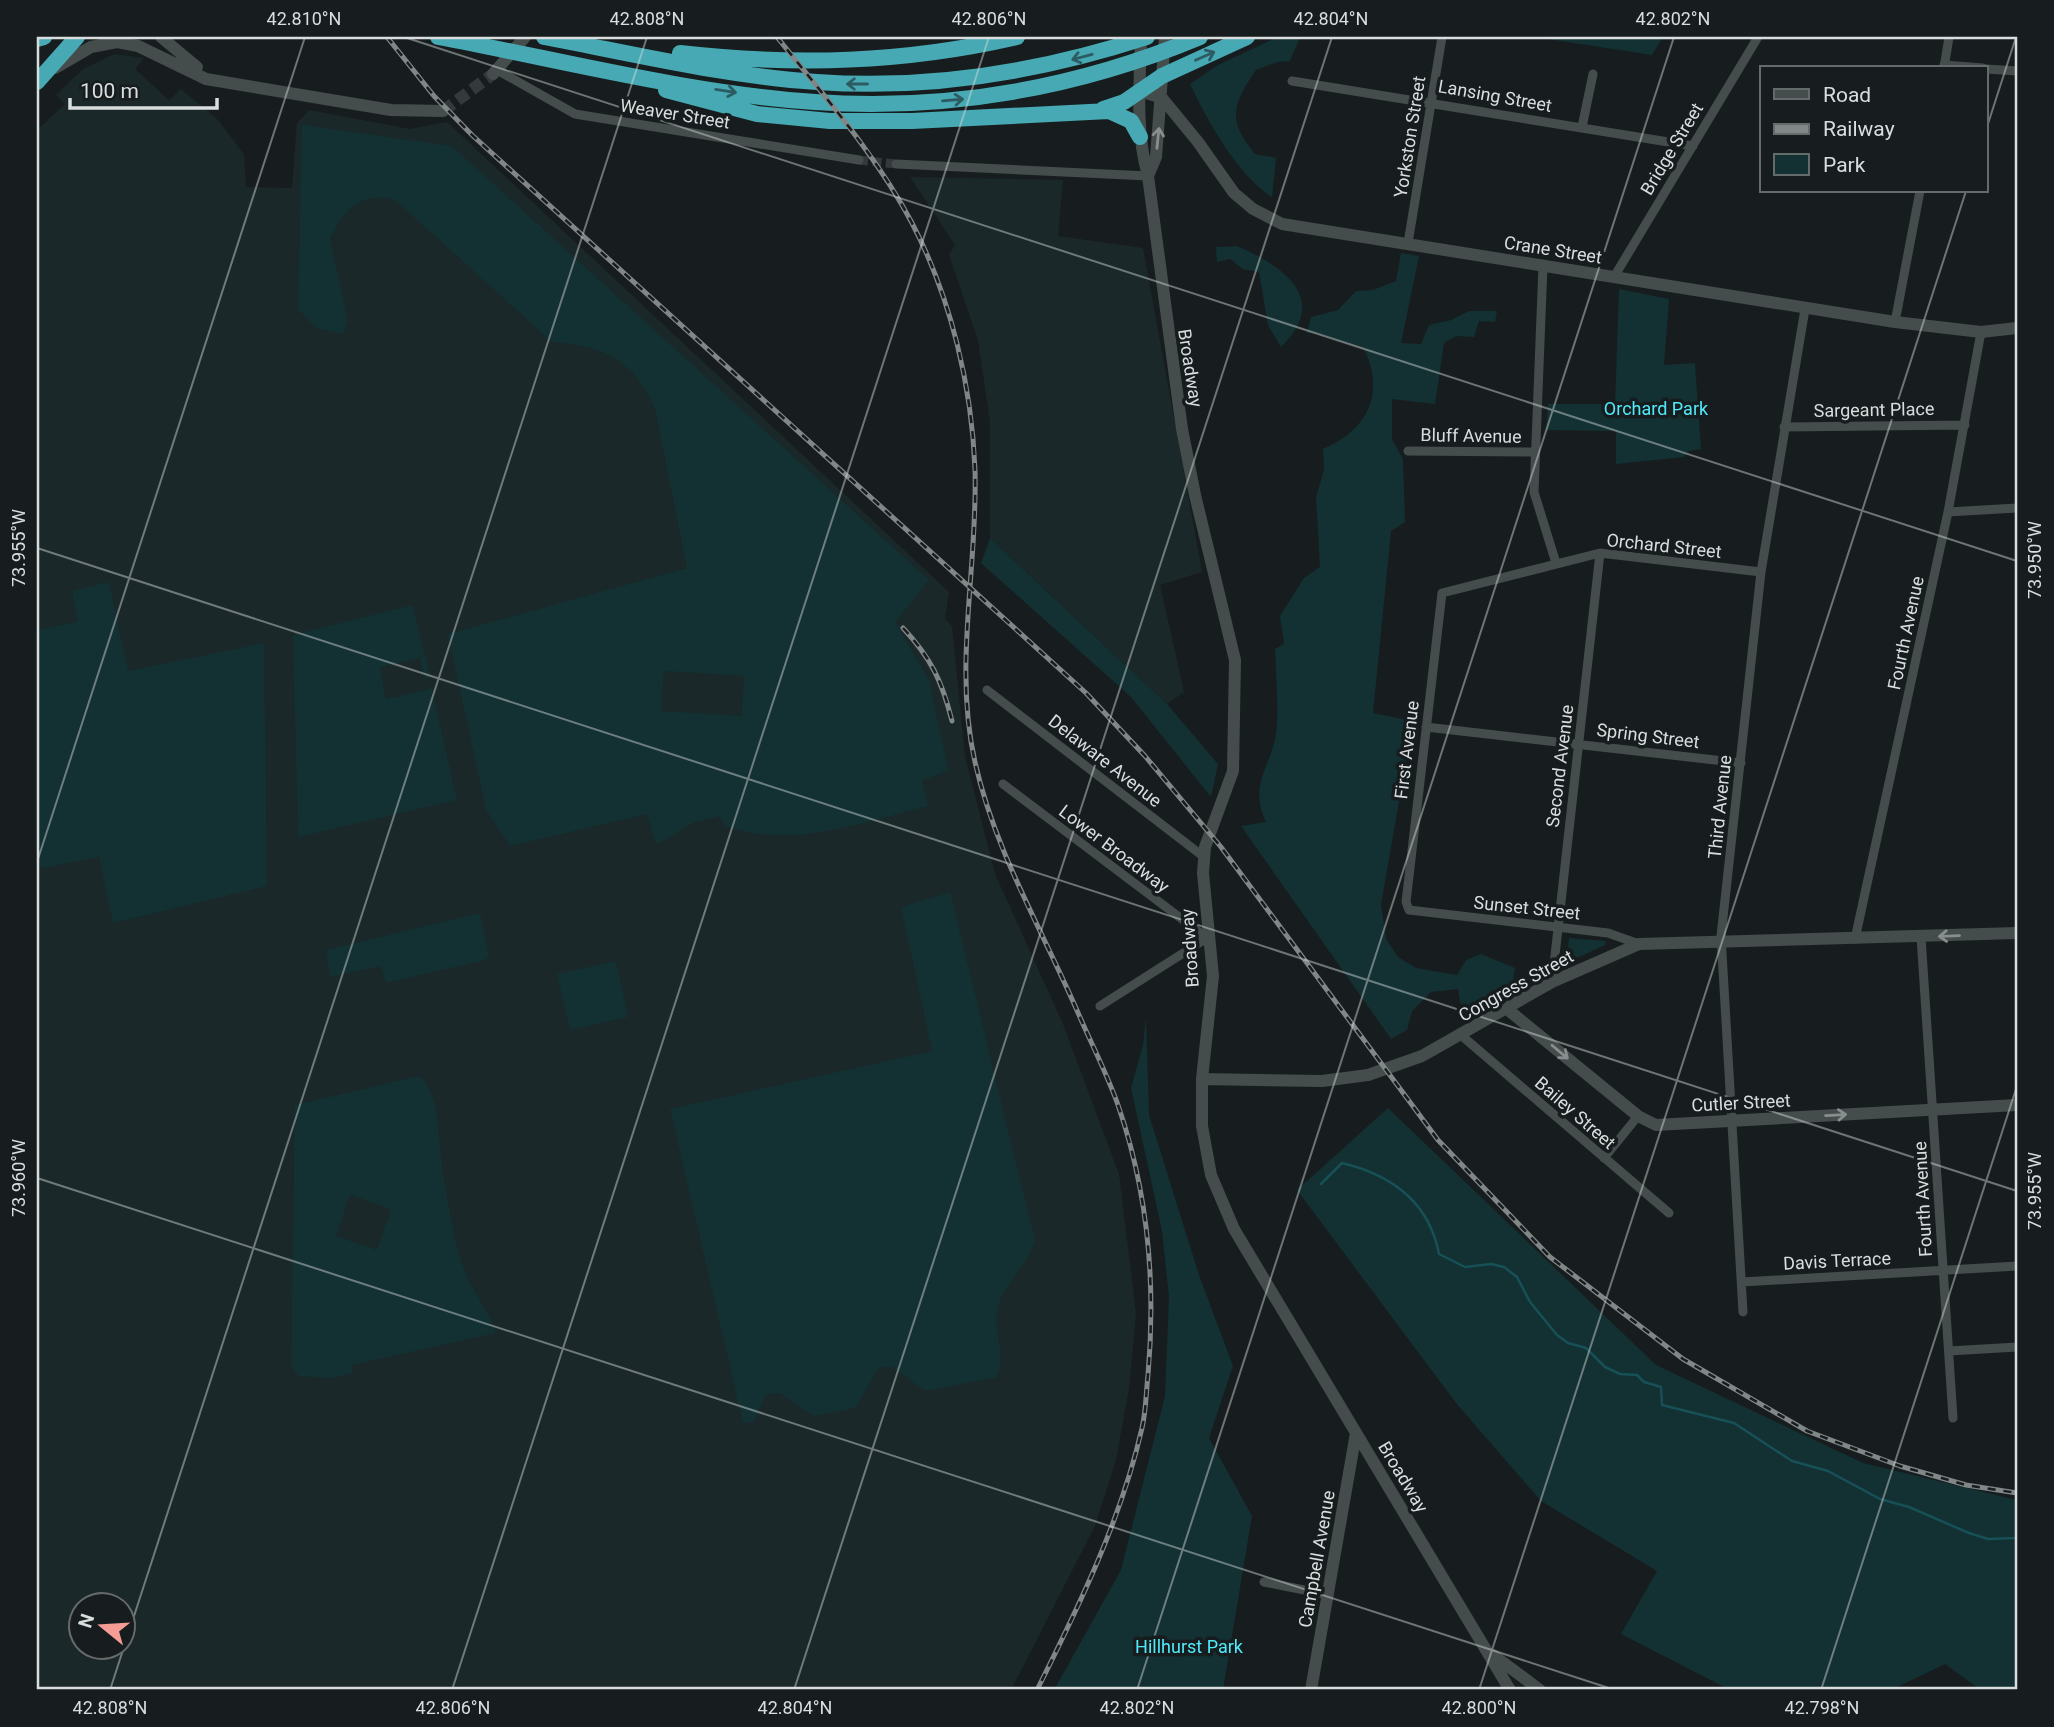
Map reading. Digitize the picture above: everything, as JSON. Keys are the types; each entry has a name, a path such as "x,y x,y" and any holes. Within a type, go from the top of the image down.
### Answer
{"highway":[{"path":"37,39 44,37"},
{"path":"37,83 76,37"},
{"path":"438,37 759,97 888,104 968,99 1022,91 1099,73 1170,42 1200,37"},
{"path":"544,37 762,77 879,84 946,81 1018,71 1094,54 1147,37"},
{"path":"566,41 737,60 818,63 907,57 1017,37"},
{"path":"1094,111 1124,102 1163,76 1247,37"},
{"path":"562,61 730,108 785,118 863,122 1109,111 1125,116 1140,137"}],"street":[{"path":"161,37 196,67 271,89"},
{"path":"495,72 525,37"},
{"name":"Broadway","path":"1141,37 1140,137 1148,176 1182,429 1195,495 1236,660 1233,771 1204,858 1207,938 1213,976 1202,1079 1202,1126 1206,1155 1211,1175 1234,1229 1510,1690"},
{"name":"Yorkston Street","path":"1408,243 1442,37"},
{"name":"Bridge Street","path":"1614,277 1758,37"},
{"path":"1944,66 1949,37"},
{"name":"Broadway","path":"1148,176 1156,157 1163,76 1170,42"},
{"path":"37,83 78,54 104,43 127,43 206,79 391,110 443,111"},
{"path":"1988,68 2017,71"},
{"name":"Weaver Street","path":"495,72 575,114 859,160"},
{"path":"1582,127 1593,74"},
{"name":"Lansing Street","path":"1292,81 1431,101 1693,146"},
{"path":"1140,91 1161,98"},
{"name":"Crane Street","path":"1161,98 1198,142 1234,193 1253,209 1282,223 1895,322 1981,332 2017,328"},
{"path":"896,164 1148,176"},
{"path":"1895,322 1920,192"},
{"path":"1543,266 1534,492 1556,563"},
{"name":"Third Avenue","path":"1743,1312 1721,944 1761,572 1805,309"},
{"name":"Fourth Avenue","path":"1856,939 1948,512 1981,332"},
{"name":"Sargeant Place","path":"1784,427 1965,425"},
{"name":"Bluff Avenue","path":"1408,451 1534,453"},
{"path":"1948,512 2017,508"},
{"name":"Orchard Street","path":"1441,593 1600,553 1761,572"},
{"name":"Second Avenue","path":"1552,982 1600,553"},
{"name":"First Avenue","path":"1409,910 1406,902 1441,593"},
{"name":"Delaware Avenue","path":"987,690 1204,858"},
{"name":"Spring Street","path":"1426,727 1741,763"},
{"name":"Lower Broadway","path":"1003,784 1207,938"},
{"name":"Sunset Street","path":"1409,910 1608,933 1639,944"},
{"name":"Congress Street","path":"1202,1079 1348,1079 1422,1056 1462,1036 1552,982 1639,944 1721,944 2017,933"},
{"name":"Fourth Avenue","path":"1921,937 1953,1418"},
{"path":"1100,1006 1207,938"},
{"name":"Cutler Street","path":"1507,1009 1638,1116 1656,1125 2017,1105"},
{"name":"Bailey Street","path":"1462,1036 1669,1213"},
{"path":"1604,1158 1638,1116"},
{"name":"Davis Terrace","path":"1742,1282 2017,1266"},
{"path":"1949,1351 2017,1347"},
{"name":"Campbell Avenue","path":"1311,1690 1356,1433"},
{"path":"1264,1582 1329,1595"},
{"path":"1487,1651 1540,1690"}],"shaded area":[{"path":"114,54 144,58 135,69 169,100 181,89 217,119 244,154 246,187 292,188 297,123 309,110 410,129 447,122 949,592 945,619 952,626 965,756 995,874 1063,1024 1119,1174 1136,1313 1129,1388 1116,1460 1095,1526 1011,1690 37,1690 37,130 65,104 56,95 83,69"},
{"path":"910,177 1063,180 1058,236 1143,248 1202,572 1160,585 1184,692 1167,704 990,538 990,422 978,340 949,255 955,245"}],"green space":[{"path":"1278,37 1300,37 1290,61 1277,62 1256,70 1242,93 1236,112 1240,131 1255,154 1276,158 1272,197 1259,188 1236,162 1214,130 1190,84 1218,65"},
{"path":"1535,37 1663,37 1652,55"},
{"path":"302,125 452,146 929,580 895,622 929,680 948,770 922,781 928,806 853,826 801,834 750,833 725,826 720,816 693,823 656,845 647,814 510,846 486,810 448,634 687,568 655,409 647,392 627,367 602,352 587,347 552,342 394,199 371,198 355,205 342,218 330,238 348,322 343,334 316,328 298,309","holes":["664,671 744,676 742,716 661,711"]},
{"path":"1237,246 1270,263 1284,274 1295,286 1301,299 1302,314 1295,330 1281,347 1268,325 1259,272 1243,269 1230,259 1217,262 1216,247"},
{"path":"1401,253 1419,256 1401,343 1421,344 1429,325 1451,320 1469,311 1497,311 1495,322 1479,321 1474,337 1456,336 1444,343 1435,404 1392,399 1392,439 1403,459 1405,522 1391,531 1373,713 1413,721 1381,905 1386,939 1398,957 1416,968 1457,975 1466,960 1481,954 1515,968 1512,988 1463,1019 1458,989 1431,992 1412,1011 1407,1030 1391,1039 1241,826 1266,822 1259,795 1277,725 1275,649 1284,644 1280,616 1304,578 1320,567 1316,497 1324,470 1323,449 1351,432 1361,421 1372,395 1373,381 1364,349 1317,333 1307,333 1311,317 1338,310 1356,291 1373,290 1396,281"},
{"name":"Orchard Park","path":"1619,289 1669,299 1664,365 1695,363 1701,449 1689,451 1684,457 1616,464 1616,431 1546,430 1548,404 1615,404"},
{"path":"990,538 1167,704 1218,764 1211,797 1131,697 981,563"},
{"path":"109,582 128,671 264,643 267,886 113,923 99,857 37,869 37,630 78,622 72,591"},
{"path":"413,605 430,678 425,678 420,658 380,667 386,699 427,690 431,685 457,800 298,837 293,635"},
{"path":"950,892 1035,1240 1027,1259 999,1303 997,1321 1001,1361 997,1377 925,1391 892,1366 879,1368 855,1408 814,1416 780,1393 766,1394 754,1422 743,1423 670,1109 932,1051 901,907"},
{"path":"480,913 489,957 485,960 386,983 381,966 330,977 326,950"},
{"path":"1569,938 1606,941 1605,945 1566,963"},
{"path":"616,961 628,1017 570,1030 557,974"},
{"name":"Hillhurst Park","path":"1146,1016 1149,1115 1199,1275 1233,1366 1209,1438 1252,1516 1223,1690 1054,1690 1121,1570 1165,1396 1169,1297 1162,1231 1131,1088 1143,1045"},
{"path":"419,1076 426,1083 435,1105 441,1161 459,1252 467,1276 496,1333 352,1365 353,1373 333,1378 298,1376 291,1366 295,1105","holes":["350,1195 391,1209 377,1250 336,1236"]},
{"path":"1388,1108 1656,1365 1863,1463 2017,1500 2017,1690 1981,1690 1945,1664 1891,1690 1730,1690 1621,1634 1657,1571 1541,1501 1456,1403 1297,1190"}],"waterway":[{"path":"1321,1184 1342,1163 1392,1183 1406,1193 1427,1220 1439,1254 1465,1267 1491,1264 1504,1267 1517,1277 1530,1302 1557,1335 1568,1343 1586,1348 1605,1367 1620,1374 1637,1375 1644,1382 1661,1387 1662,1405 1734,1423 1792,1461 1828,1471 1880,1499 1909,1507 1969,1533 1988,1539 2017,1538"}],"tunnel":[{"path":"443,111 493,74"},
{"path":"859,160 896,164"}],"railway":[{"path":"387,37 434,96 472,135 1086,693 1145,756 1221,847 1438,1140 1550,1257 1683,1359 1807,1431 1900,1466 1966,1485 2017,1493"},
{"path":"777,37 849,127 898,198 926,252 948,312 964,375 975,470 966,653 966,690 975,762 1007,859 1114,1093 1128,1138 1143,1205 1151,1307 1142,1428 1111,1529 1037,1690"},
{"path":"903,628 934,671 952,721"}]}
